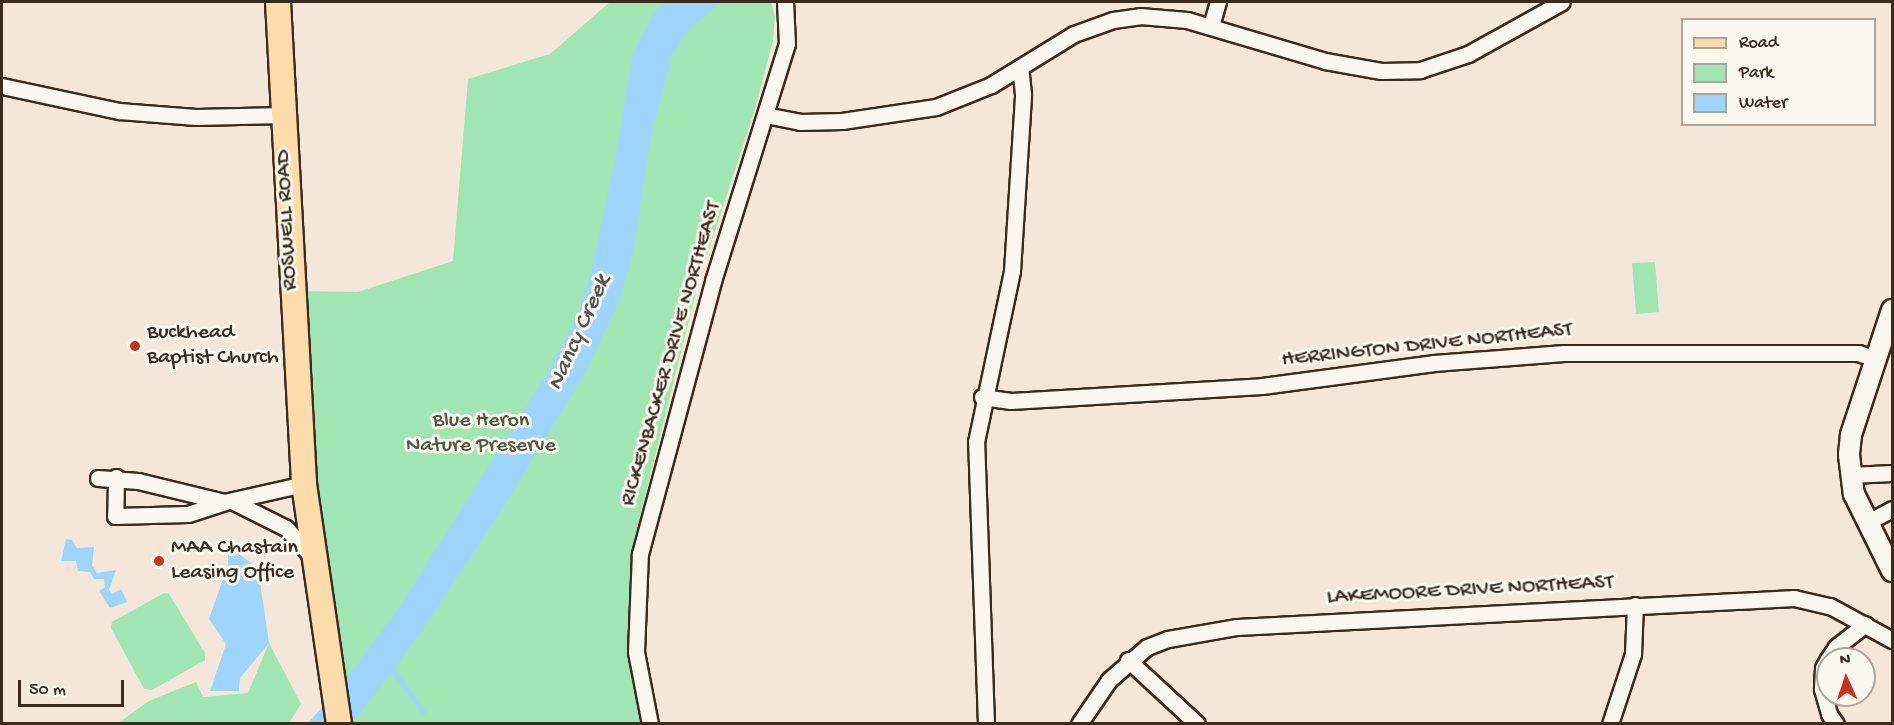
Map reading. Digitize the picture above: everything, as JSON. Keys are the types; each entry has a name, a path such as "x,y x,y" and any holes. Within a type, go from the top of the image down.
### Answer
{"main road":[{"name":"ROSWELL ROAD","path":"278,2 304,484 339,723"}],"street":[{"name":"RICKENBACKER DRIVE NORTHEAST","path":"650,723 636,652 636,593 640,554 713,281 787,44 785,2"},
{"path":"1211,26 1218,2"},
{"path":"765,115 800,122 904,115 964,98 1074,34 1113,20 1164,16 1211,26 1325,61 1401,72 1445,64 1468,54 1562,2"},
{"path":"986,723 975,485 982,397 1012,271 1023,94 1020,67"},
{"path":"2,86 119,111 196,117 283,115"},
{"path":"1893,310 1851,435 1850,475 1866,523 1893,571"},
{"name":"HERRINGTON DRIVE NORTHEAST","path":"982,397 1011,401 1263,386 1434,363 1564,353 1858,353 1876,359"},
{"path":"1850,475 1893,473"},
{"path":"116,477 115,516 188,514 304,484"},
{"path":"98,478 116,477 229,502 286,528 314,560"},
{"path":"1866,523 1893,509"},
{"name":"LAKEMOORE DRIVE NORTHEAST","path":"1079,723 1128,660 1168,639 1237,627 1635,604 1794,598 1830,606 1893,640"},
{"path":"1610,723 1628,678 1635,604"},
{"path":"1836,647 1865,624"},
{"path":"1128,660 1197,723"},
{"path":"1827,707 1836,723"}],"green space":[{"name":"Blue Heron Nature Preserve","path":"610,2 771,2 775,17 773,41 755,109 699,280 631,552 629,618 634,684 643,723 348,723 311,477 301,291 358,292 453,261 468,79 550,54"},
{"path":"1655,262 1659,312 1636,314 1632,263"},
{"path":"164,593 169,594 205,653 205,660 152,690 144,689 111,628 112,622"},
{"path":"269,643 301,704 289,723 118,723 149,701 196,682 203,697 248,693"}],"water":[{"name":"Nancy Creek","path":"666,2 722,2 690,28 672,55 651,136 633,252 619,302 584,375 496,519 418,637 362,711 352,723 307,724 338,690 398,609 547,374 576,317 590,277 614,165 633,53 654,13"},
{"path":"66,539 72,540 77,548 94,547 92,565 97,573 116,570 109,590 112,594 121,589 127,602 110,608 99,591 105,587 104,579 94,579 90,572 78,571 76,561 61,561"},
{"path":"228,546 258,568 269,643 240,678 239,691 210,691 226,644 209,619 228,565"}],"waterway":[{"path":"390,666 424,712"}],"place":[{"name":"Buckhead Baptist Church","path":"135,346"},
{"name":"MAA Chastain Leasing Office","path":"159,561"}]}
